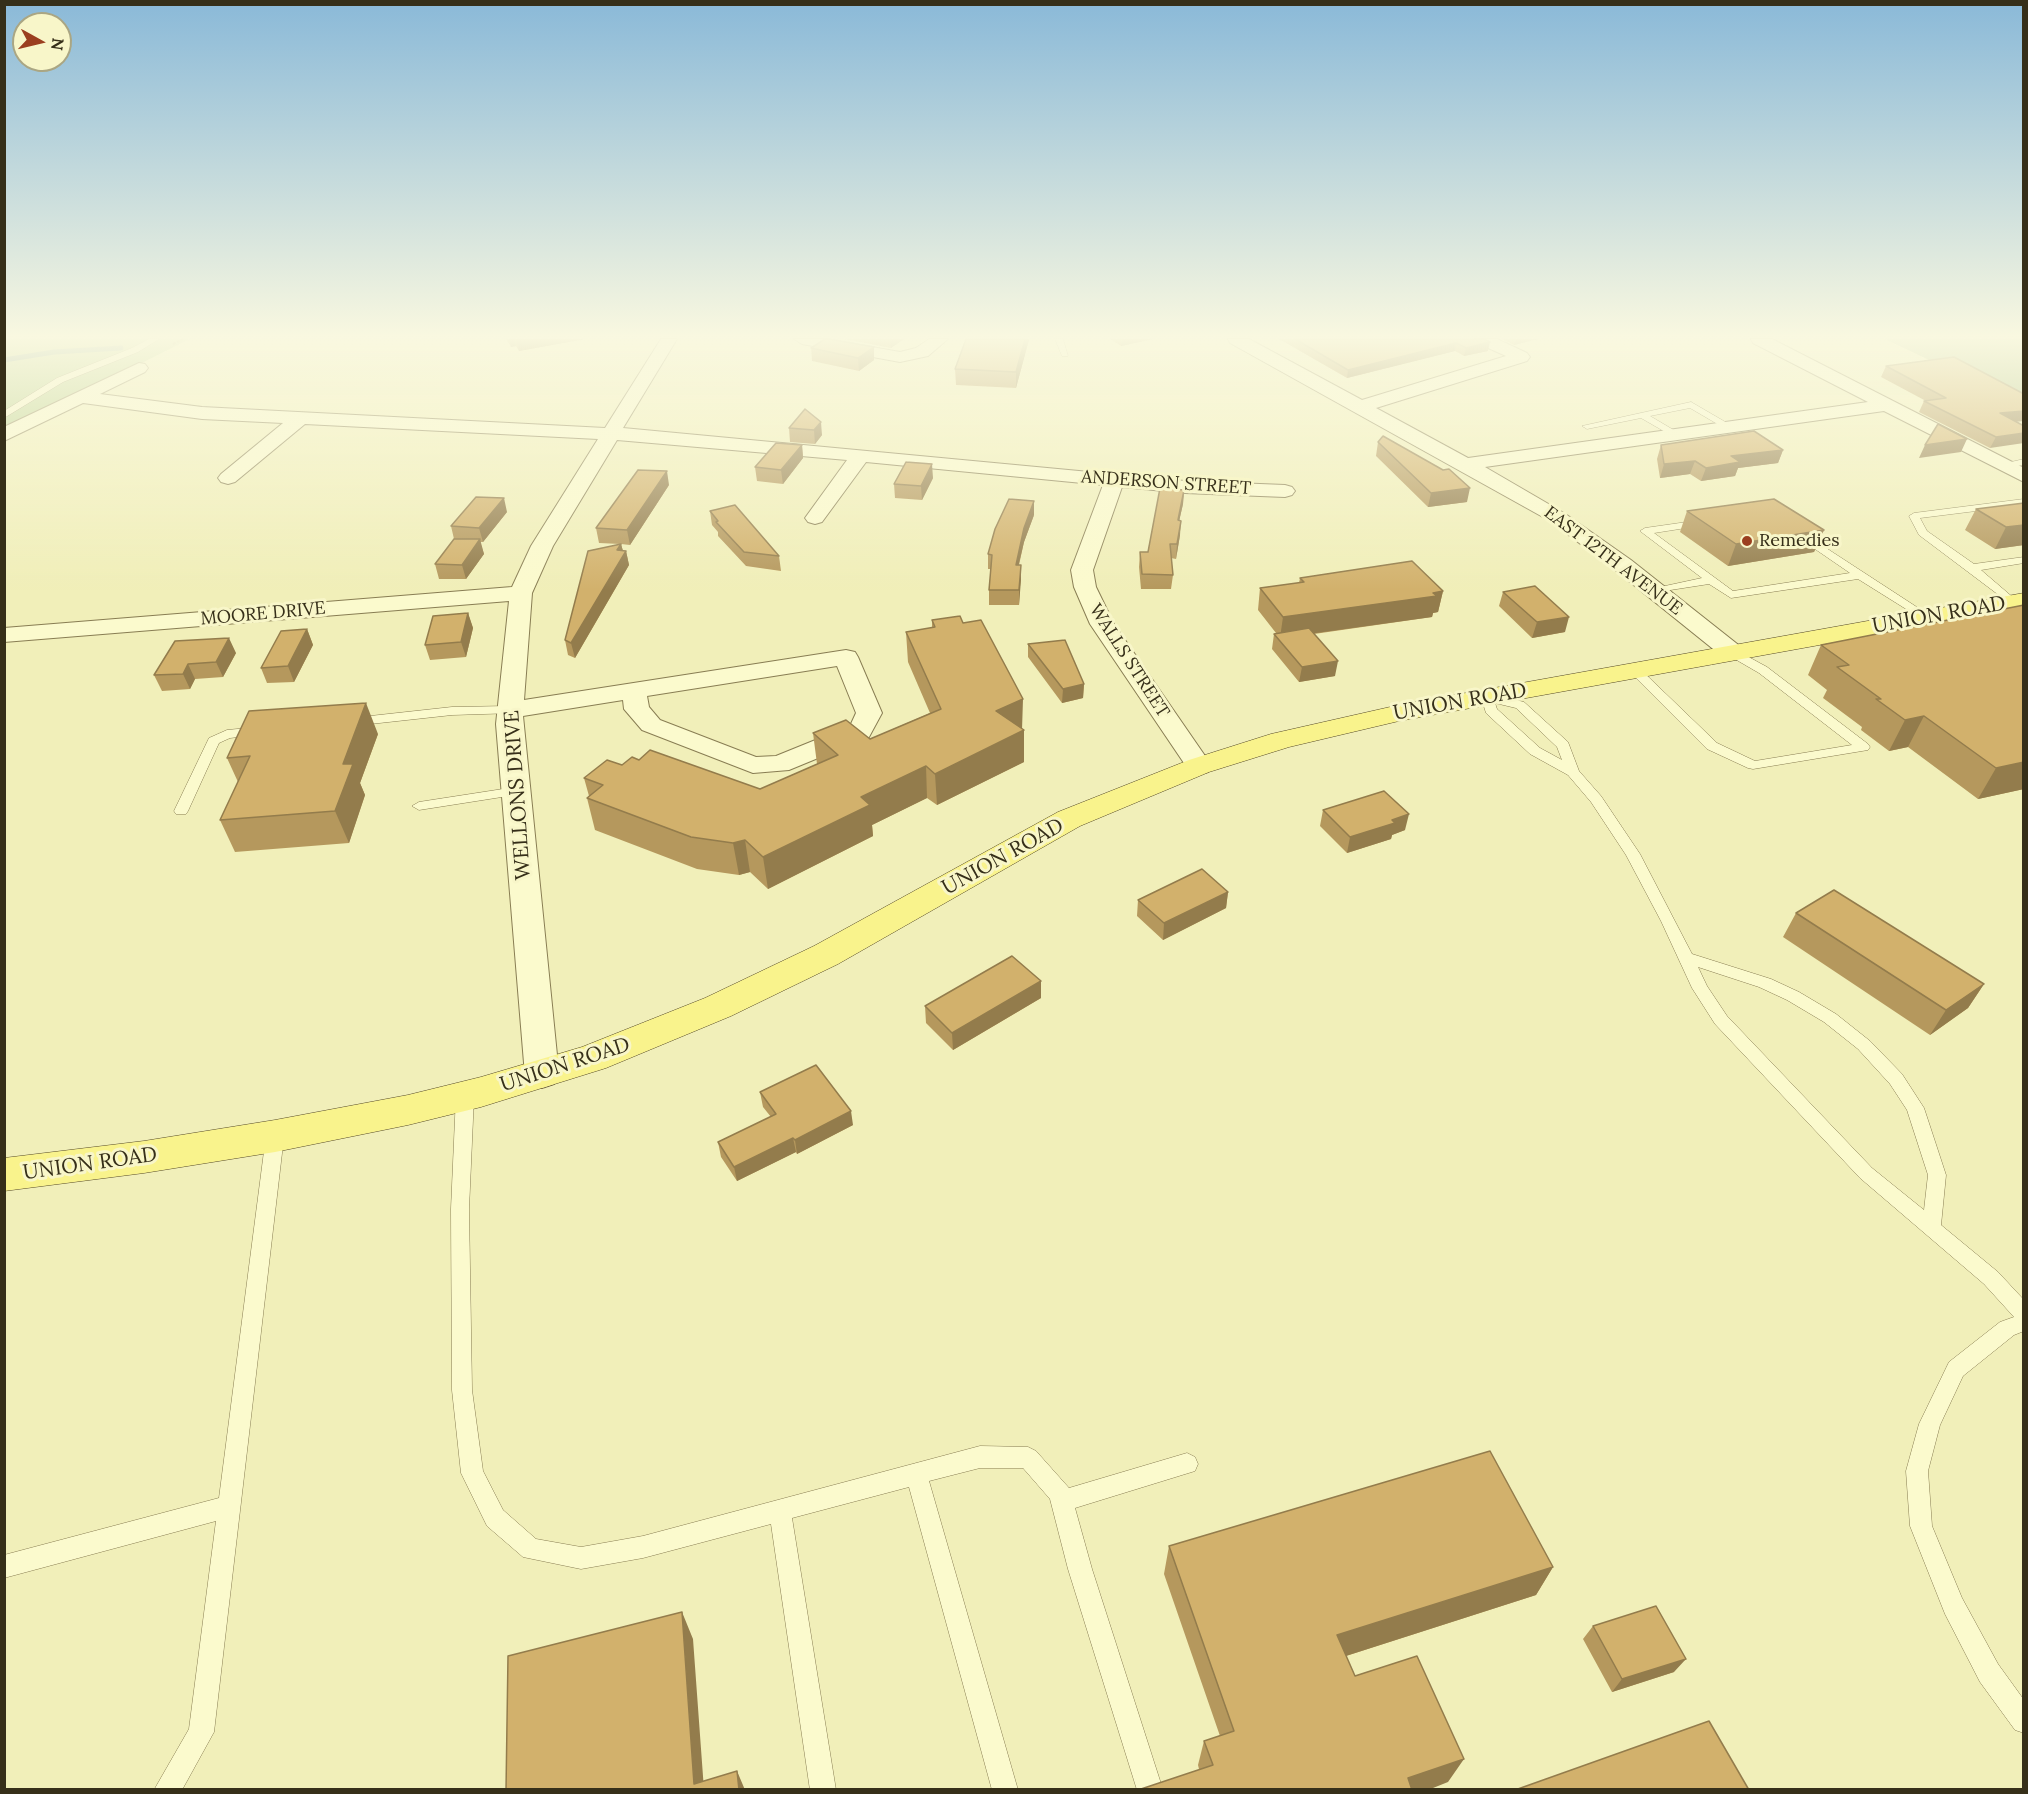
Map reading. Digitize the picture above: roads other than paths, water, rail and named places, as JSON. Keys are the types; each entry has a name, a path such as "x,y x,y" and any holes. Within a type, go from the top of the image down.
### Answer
{"main road":[{"name":"UNION ROAD","path":"4,1175 144,1157 275,1136 408,1110 542,1075 637,1041 718,1007 826,955 1069,819 1199,766 1303,734 1368,719 2018,601"}],"street":[{"path":"4,435 28,423"},
{"path":"228,478 295,423"},
{"name":"ANDERSON STREET","path":"388,423 611,432 1114,481 1225,490 1285,491"},
{"name":"WELLONS DRIVE","path":"542,1075 509,724 521,593 542,546 617,423"},
{"name":"EAST 12TH AVENUE","path":"1389,423 1571,526 1732,652"},
{"path":"1465,464 1760,423"},
{"path":"1922,423 2024,476"},
{"path":"815,518 861,455"},
{"name":"WALLS STREET","path":"1114,481 1082,570 1085,587 1102,624 1199,766"},
{"name":"MOORE DRIVE","path":"4,635 521,593"},
{"path":"510,710 846,657 869,713 861,731 780,764 753,765 651,725 637,709 634,691"}],"lane":[{"path":"1587,426 1603,423"},
{"path":"1654,423 1674,434"},
{"path":"1722,423 1729,427"},
{"path":"2003,465 2024,462"},
{"path":"2018,601 1923,532 1914,516 2024,502"},
{"path":"2003,504 2017,513"},
{"path":"1711,521 1645,531 1731,595 1860,575"},
{"path":"1795,530 1926,617"},
{"path":"1972,568 2024,560"},
{"path":"1655,591 1711,580"},
{"path":"1634,670 1712,746 1753,765 1863,747 1762,670 1732,652"},
{"path":"1487,697 1491,710 1534,751 1573,772"},
{"path":"1487,697 1520,705 1563,745 1573,772 1596,799 1633,854 1669,921 1700,988 1721,1020 1866,1173 1990,1278 2024,1314"},
{"path":"334,723 452,711 510,710"},
{"path":"181,811 214,741 227,734 274,730"},
{"path":"418,806 516,791"},
{"path":"1684,957 1765,983 1793,996 1830,1018 1864,1045 1896,1079 1915,1108 1937,1175 1931,1228"},
{"path":"465,1096 460,1209 462,1390 472,1473 495,1518 531,1549 580,1558 643,1547 980,1457 1028,1458 1060,1493 1080,1569 1150,1790"},
{"path":"167,1790 201,1732 275,1136"},
{"path":"2024,1322 2007,1329 1956,1369 1930,1424 1917,1471 1921,1526 1953,1606 1989,1673 2024,1721"},
{"path":"1062,1501 1187,1464"},
{"path":"916,1474 1005,1790"},
{"path":"4,1567 228,1507"},
{"path":"780,1511 823,1790"}],"place":[{"name":"Remedies","path":"1747,541"}]}
